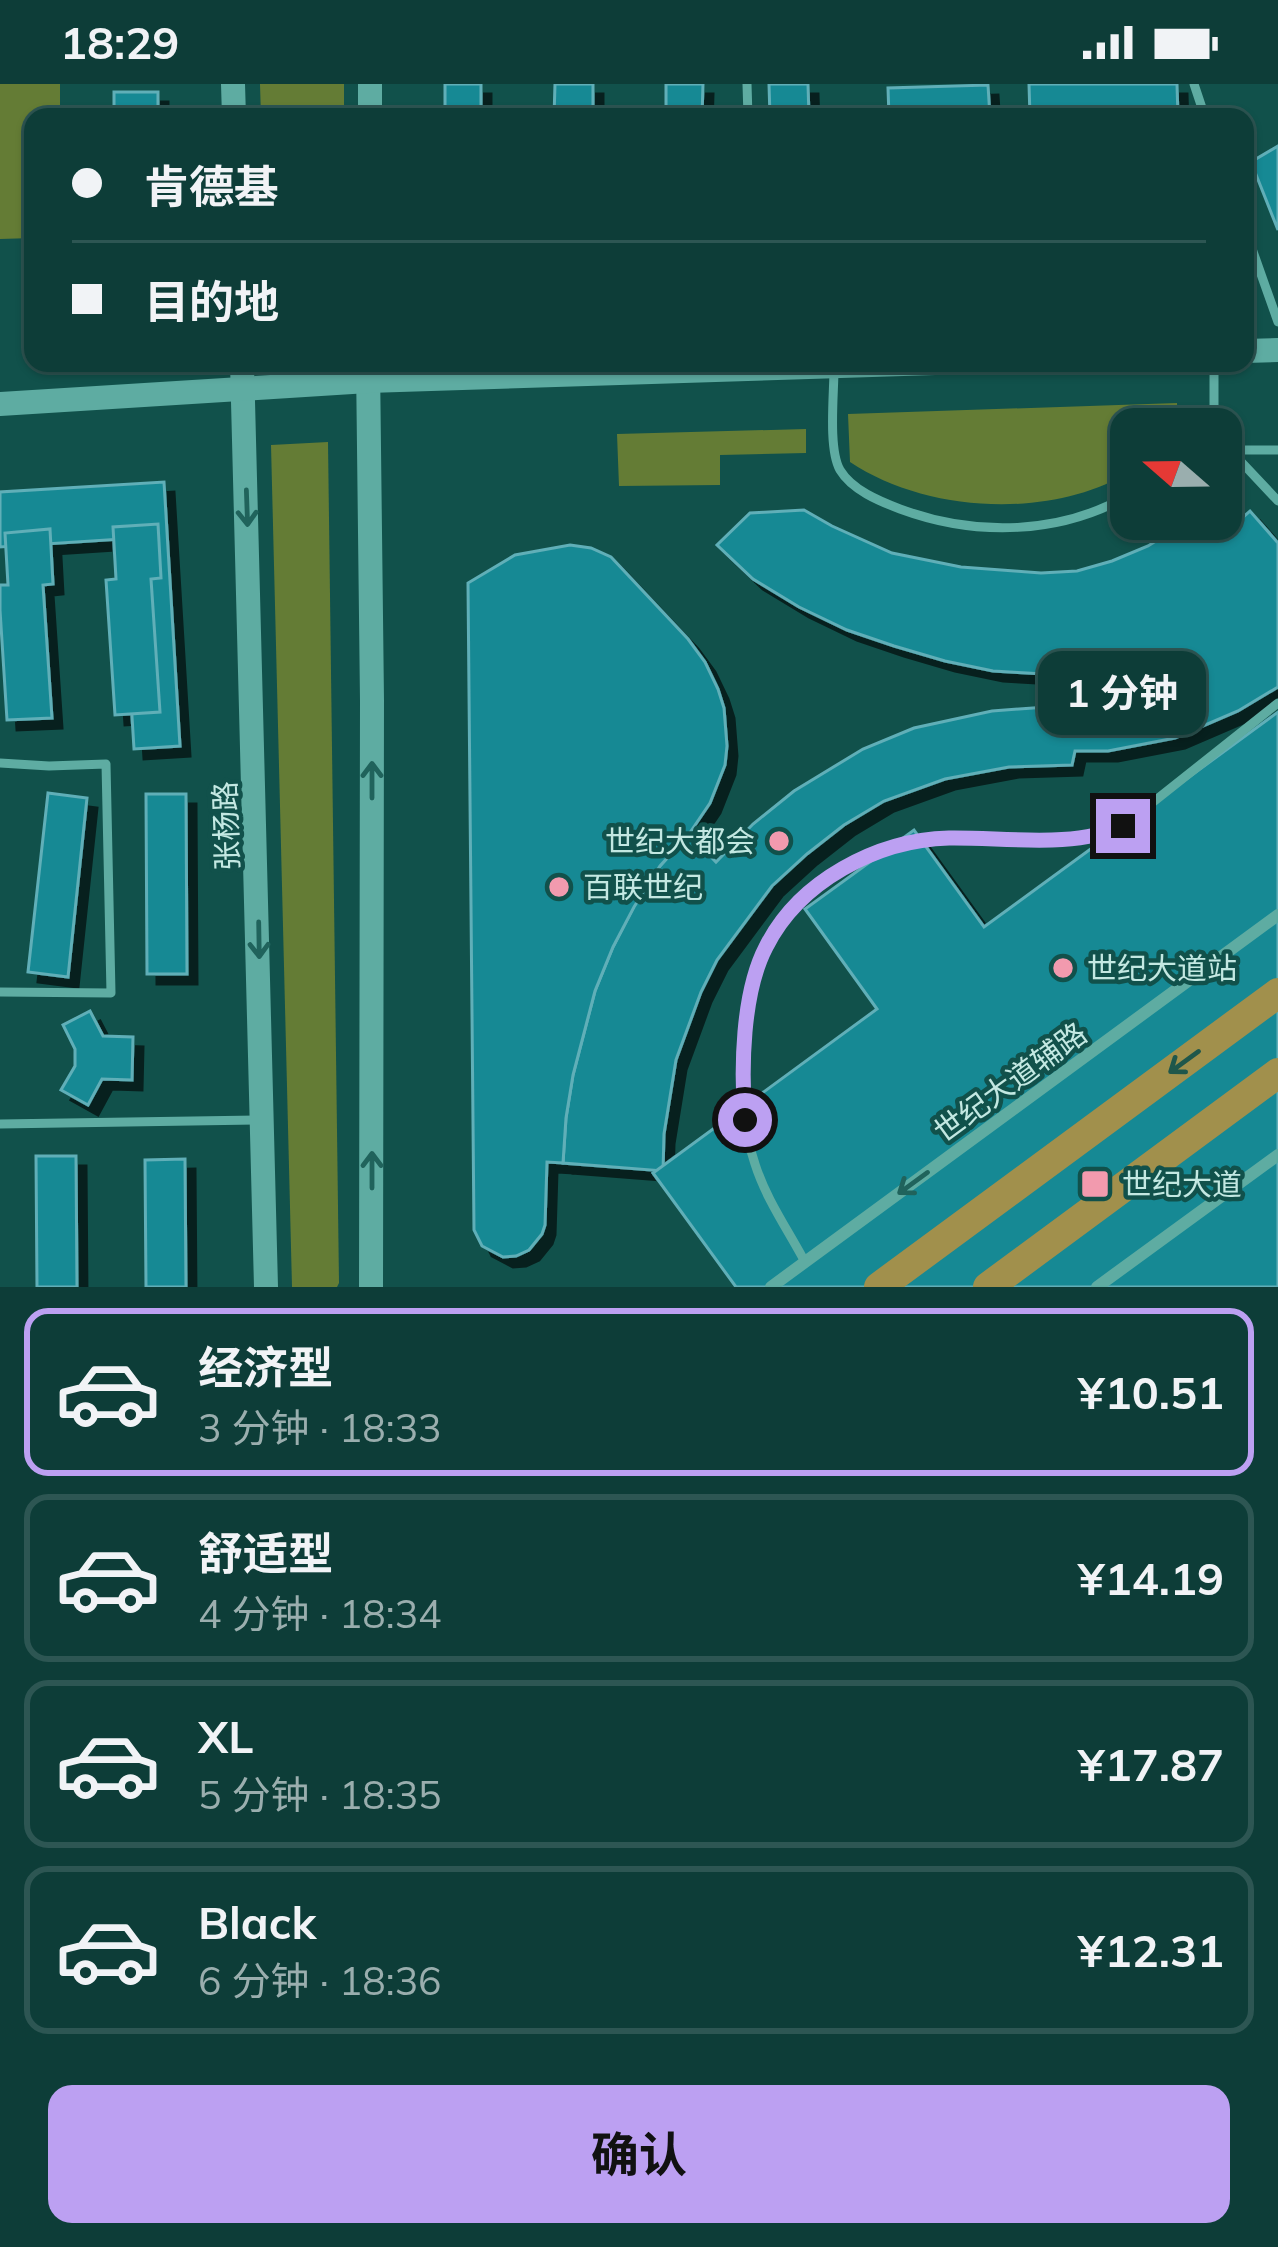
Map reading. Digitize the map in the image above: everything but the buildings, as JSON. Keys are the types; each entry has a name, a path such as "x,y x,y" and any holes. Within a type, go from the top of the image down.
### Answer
{"main road":[{"name":"张杨路","path":"242,372 266,1287"},
{"path":"0,404 243,391 368,372 371,1287"},
{"path":"879,1287 1278,993"},
{"path":"988,1287 1278,1073"}],"street":[{"name":"世纪大道辅路","path":"771,1287 1278,915"},
{"path":"1097,1287 1278,1155"}],"lane":[{"path":"1254,255 1278,322"},
{"path":"834,372 836,463 852,484 879,501 941,522 1008,529 1075,519 1110,506"},
{"path":"1214,372 1214,408"},
{"path":"1242,450 1278,450"},
{"path":"1242,466 1278,501"},
{"path":"806,1262 764,1189 749,1144 743,1093 755,975 782,921 826,879 867,856 914,841 1101,836 1123,826 1278,703"},
{"path":"0,763 106,764 111,993 0,992"},
{"path":"0,1124 262,1120"}],"green space":[{"path":"0,84 60,84 60,108 24,108 24,238 0,239"},
{"path":"260,84 344,84 344,108 261,108"},
{"path":"1177,403 1177,408 1110,408 1110,482 1064,497 989,504 915,492 850,462 848,414"},
{"path":"806,429 806,453 720,455 720,485 619,486 617,434"},
{"path":"328,442 339,1283 337,1287 292,1287 271,445"}],"place":[{"name":"世纪大都会","path":"779,841"},
{"name":"百联世纪","path":"559,887"},
{"name":"世纪大道站","path":"1063,968"},
{"name":"世纪大道","path":"1095,1184"}],"route":[{"path":"745,1120 746,1033 755,975 782,921 826,879 867,856 914,841 1077,838 1101,836 1123,826"}]}
